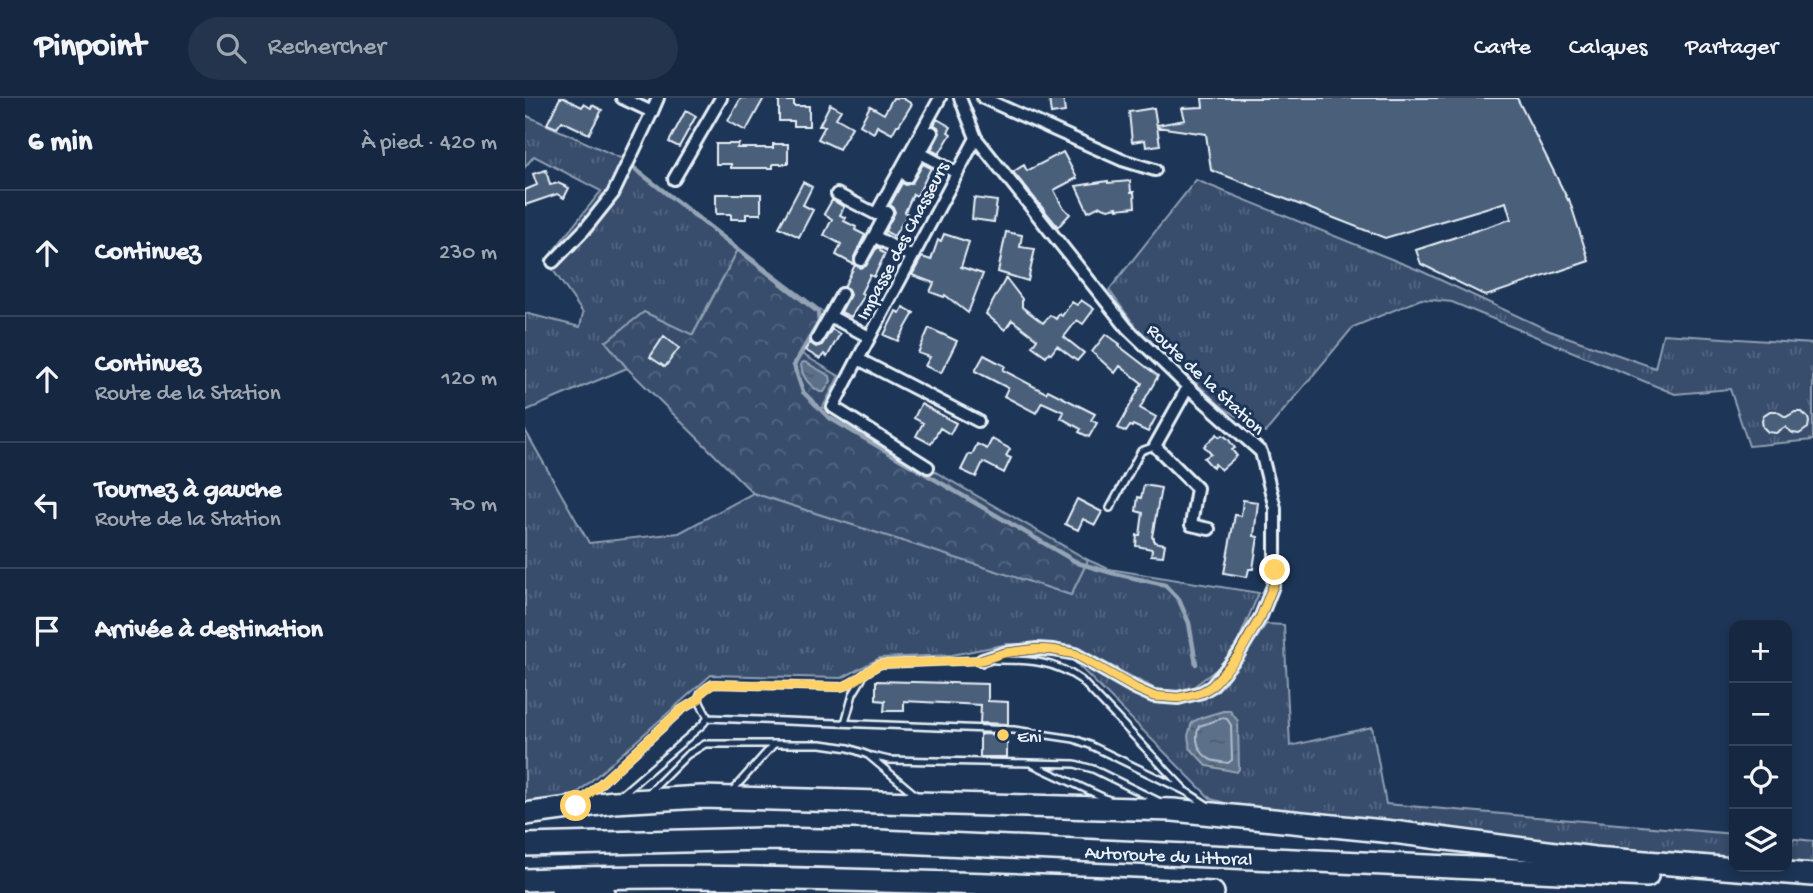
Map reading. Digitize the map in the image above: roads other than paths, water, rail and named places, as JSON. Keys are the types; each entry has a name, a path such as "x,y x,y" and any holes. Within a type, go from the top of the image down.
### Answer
{"highway":[{"path":"525,814 642,799 727,797 1173,810 1393,832 1594,858 1813,875"},
{"name":"Autoroute du Littoral","path":"525,845 764,839 879,841 1813,883"},
{"name":"Autoroute du Littoral","path":"525,880 767,878 1015,884 1213,893"},
{"path":"525,891 604,893"}],"street":[{"path":"622,98 652,112"},
{"path":"553,262 585,229 613,194 658,98"},
{"path":"674,180 721,98"},
{"path":"837,194 876,215 940,98"},
{"name":"Route de la Station","path":"960,98 976,138 1127,328 1261,452 1275,508 1273,586 1261,616 1238,656 1212,686 1202,692 1178,698 1153,696 1075,654 1037,649 1004,653 982,660"},
{"path":"983,98 1122,160 1156,170"},
{"path":"907,177 932,132"},
{"name":"Impasse des Chasseurs","path":"928,467 833,407 976,138"},
{"path":"920,153 957,173"},
{"path":"861,260 887,212"},
{"path":"874,236 912,257"},
{"path":"817,339 842,294"},
{"path":"830,316 869,337"},
{"path":"858,359 978,421"},
{"path":"1188,387 1155,446 1197,488 1191,525 1209,529"}],"lane":[{"path":"1110,508 1141,451 1155,446"},
{"path":"708,718 699,704 699,699 702,692 713,684 841,687 852,684 873,667 884,663 1021,660 1051,664 1081,681 1187,792"},
{"path":"845,723 853,694 866,673"},
{"path":"576,806 681,710 699,699"},
{"path":"708,718 1014,730 1074,739 1187,792 1214,808 1250,817"},
{"path":"614,802 708,718"},
{"path":"642,799 687,755 699,747 714,744 834,745 889,760 1075,764 1136,789 1173,810"},
{"path":"727,797 774,744"},
{"path":"868,755 925,803"},
{"path":"1028,762 1127,808"}],"water":[{"path":"805,362 830,376 831,381 824,392 816,390 807,380 801,368 801,363"},
{"path":"1230,711 1238,721 1237,772 1207,766 1190,748 1188,736 1192,722"}],"waterway":[{"path":"634,168 818,312 819,322 794,365 803,392 828,417 1078,563 1165,585 1179,600 1189,623 1196,664"}],"place":[{"name":"Eni","path":"1003,735"}]}
